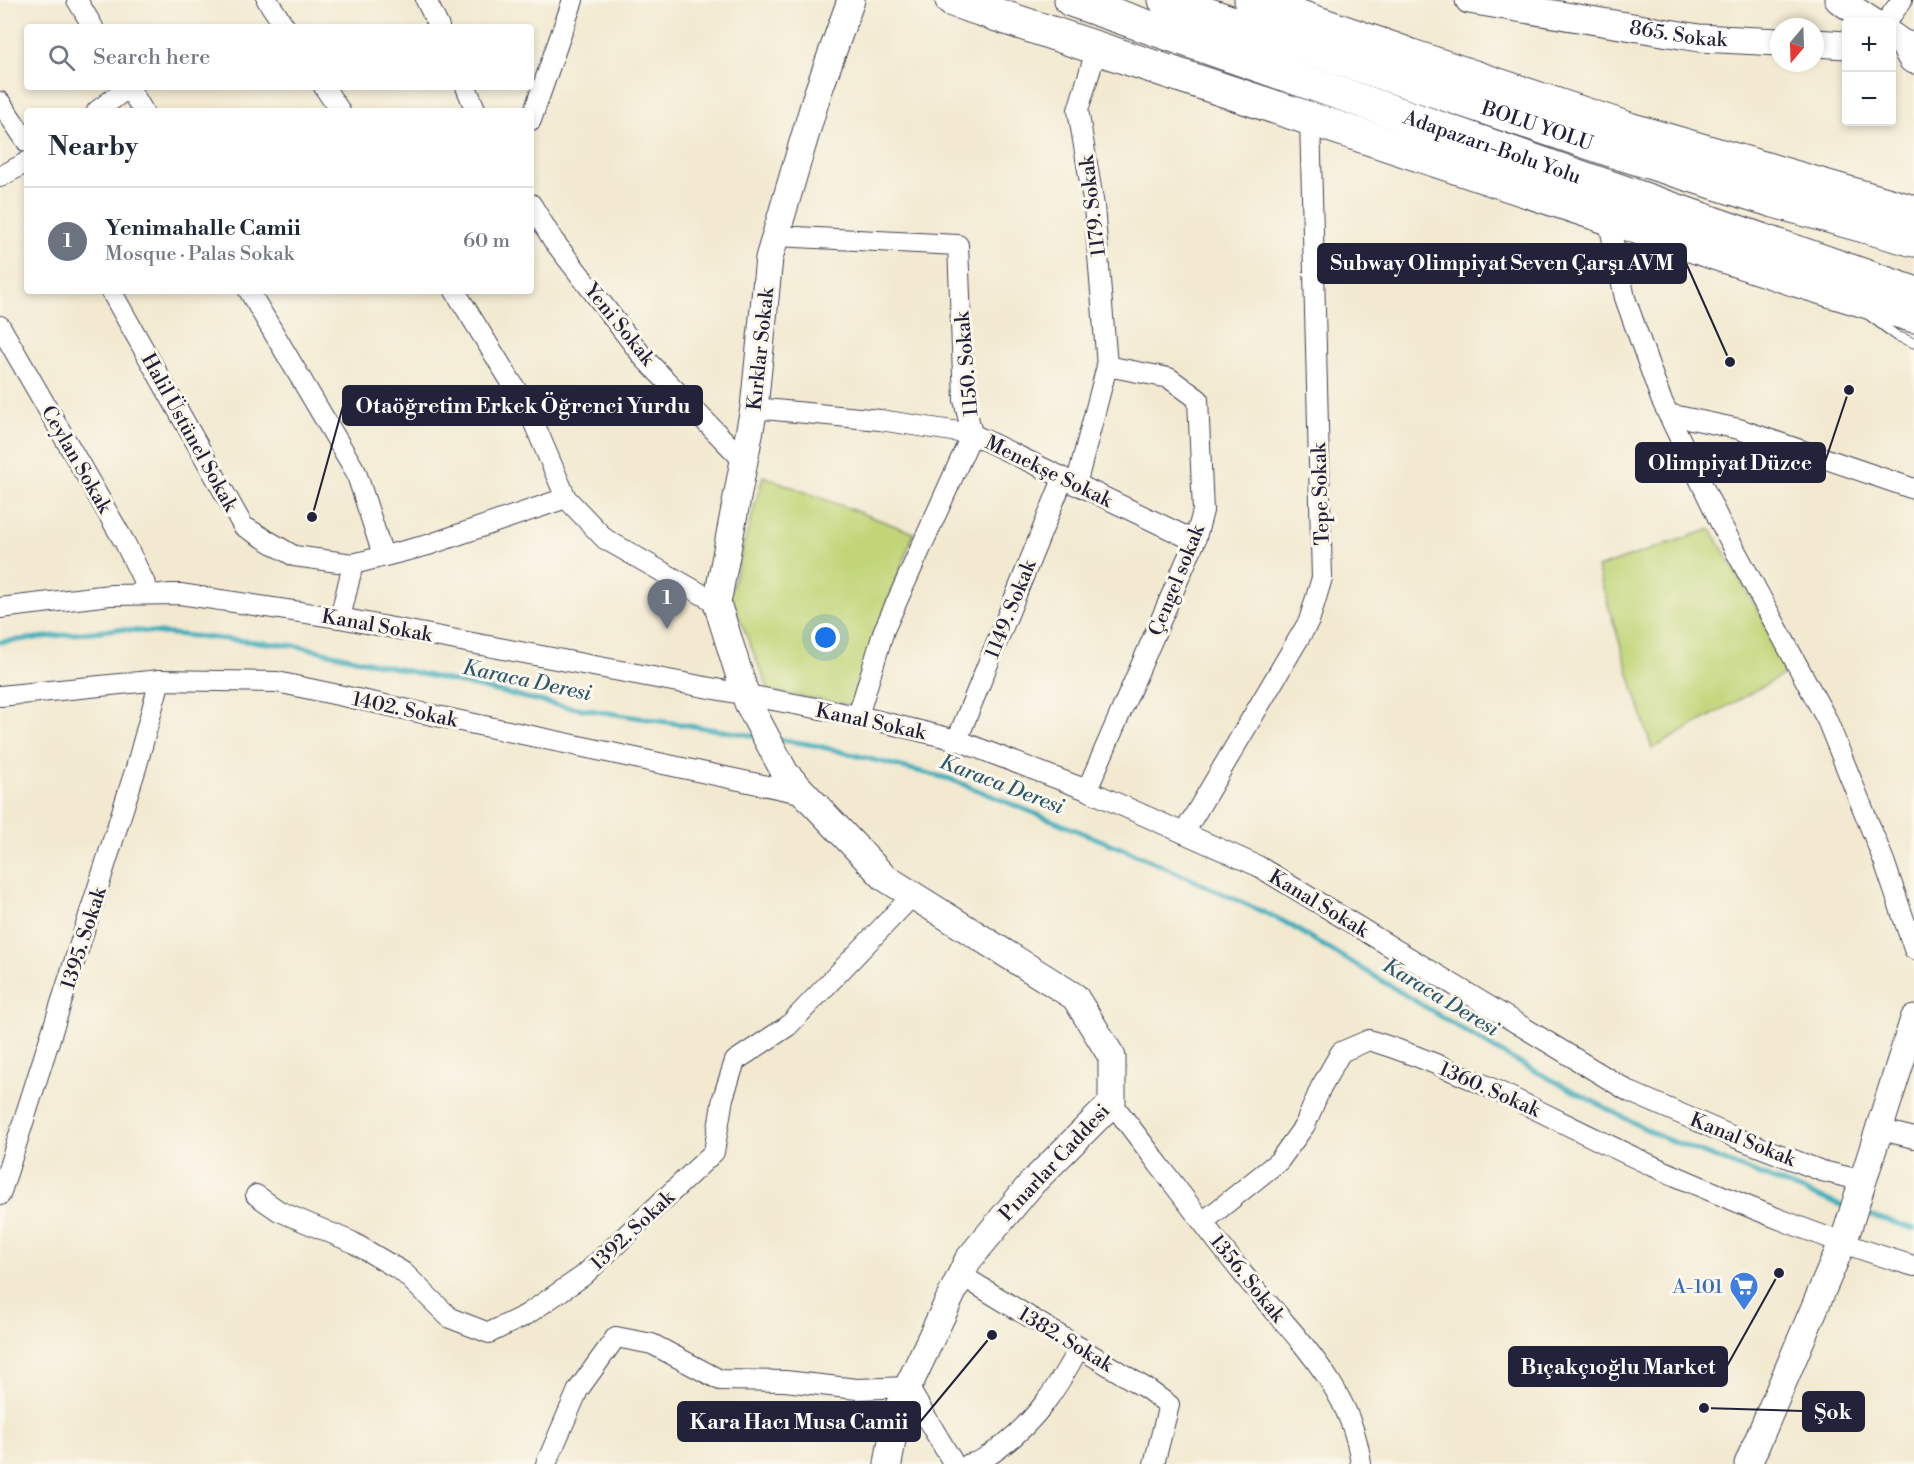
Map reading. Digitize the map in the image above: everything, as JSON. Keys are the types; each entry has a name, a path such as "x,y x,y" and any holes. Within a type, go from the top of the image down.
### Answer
{"highway":[{"path":"952,0 1608,218 1914,316"},
{"name":"Adapazarı-Bolu Yolu","path":"1071,0 1914,293"},
{"name":"BOLU YOLU","path":"1165,0 1705,179 1914,240"},
{"path":"1258,1 1382,46 1629,129 1914,212"},
{"path":"1382,46 1464,73 1705,179"},
{"path":"1437,161 1680,210"}],"street":[{"path":"77,0 91,24"},
{"path":"267,0 283,24"},
{"path":"426,0 438,24"},
{"path":"534,111 573,0"},
{"name":"Kırklar Sokak","path":"785,772 747,699 717,603 754,408 769,258 817,95 851,0"},
{"name":"865. Sokak","path":"1469,0 1699,38 1770,42"},
{"path":"1839,0 1867,18"},
{"path":"1889,18 1902,0"},
{"path":"1824,44 1842,45"},
{"name":"1179. Sokak","path":"1097,48 1078,110 1094,206 1107,366"},
{"path":"101,108 125,90"},
{"path":"131,90 141,108"},
{"path":"326,90 338,108"},
{"path":"467,90 475,108"},
{"path":"0,102 24,138"},
{"name":"Tepe Sokak","path":"1184,833 1309,621 1322,578 1310,119"},
{"path":"0,177 24,164"},
{"name":"Yeni Sokak","path":"534,209 553,240 644,358 744,461"},
{"path":"1608,218 1625,298 1668,414 1721,524 1827,720 1884,861 1914,949"},
{"name":"1150. Sokak","path":"776,236 958,245 964,400 972,434 884,630 858,716"},
{"name":"Halil Üstünel Sokak","path":"113,294 243,526 294,556 353,564 428,545 566,498"},
{"path":"251,294 356,472 383,555"},
{"path":"457,294 528,409 566,498 605,539 717,603"},
{"name":"Ceylan Sokak","path":"0,326 125,543 150,594"},
{"path":"1070,482 1107,366"},
{"name":"Çengel sokak","path":"1086,790 1195,541 1203,511 1198,399 1169,378 1107,366"},
{"name":"Menekşe Sokak","path":"754,408 880,420 972,434 1195,541"},
{"path":"1668,414 1739,429 1914,489"},
{"name":"1149. Sokak","path":"957,740 1070,482"},
{"path":"340,618 353,564"},
{"name":"Kanal Sokak","path":"0,608 110,595 180,594 340,618 747,699 858,716 957,740 1086,790 1258,866 1630,1092 1822,1171 1864,1181"},
{"name":"1402. Sokak","path":"0,696 160,680 277,682 805,794"},
{"name":"1395. Sokak","path":"0,1195 136,768 160,680"},
{"name":"Pınarlar Caddesi","path":"785,772 884,877 1075,998 1112,1057 1112,1103 1032,1183 968,1260 897,1410 888,1464"},
{"name":"1392. Sokak","path":"256,1195 279,1211 352,1242 402,1272 450,1318 489,1333 526,1315 583,1276 714,1152 723,1098 735,1061 788,1026 913,895"},
{"path":"1748,1464 1844,1239 1914,1019"},
{"name":"1360. Sokak","path":"1203,1222 1279,1161 1305,1125 1321,1087 1341,1052 1369,1040 1482,1082 1656,1167 1914,1266"},
{"name":"1356. Sokak","path":"1112,1103 1243,1274 1311,1354 1341,1396 1359,1448 1361,1464"},
{"path":"1878,1129 1914,1138"},
{"name":"1382. Sokak","path":"960,1275 1169,1405 1154,1464"},
{"path":"546,1464 578,1390 616,1337 652,1344 720,1380 785,1382 857,1389 908,1387 954,1464"},
{"path":"969,1464 979,1463 1024,1430 1059,1386 1079,1347"}],"lane":[{"path":"1836,292 1897,336 1914,343"}],"green space":[{"path":"763,476 914,533 850,705 769,691 730,595"},
{"path":"1711,529 1792,670 1652,749 1597,568"}],"waterway":[{"name":"Karaca Deresi","path":"0,642 119,629 298,646 557,705 756,736"},
{"name":"Karaca Deresi","path":"777,739 814,745 950,779 1140,856 1283,921 1503,1054 1661,1137 1845,1207"},
{"name":"Karaca Deresi","path":"1860,1212 1914,1229"}],"place":[{"name":"Subway Olimpiyat Seven Çarşı AVM","path":"1730,362"},
{"name":"Olimpiyat Düzce","path":"1849,390"},
{"name":"Otaöğretim Erkek Öğrenci Yurdu","path":"312,517"},
{"name":"Yenimahalle Camii","path":"667,629"},
{"name":"Bıçakçıoğlu Market","path":"1779,1273"},
{"name":"A-101","path":"1744,1312"},
{"name":"Kara Hacı Musa Camii","path":"992,1335"},
{"name":"Şok","path":"1704,1408"}]}
